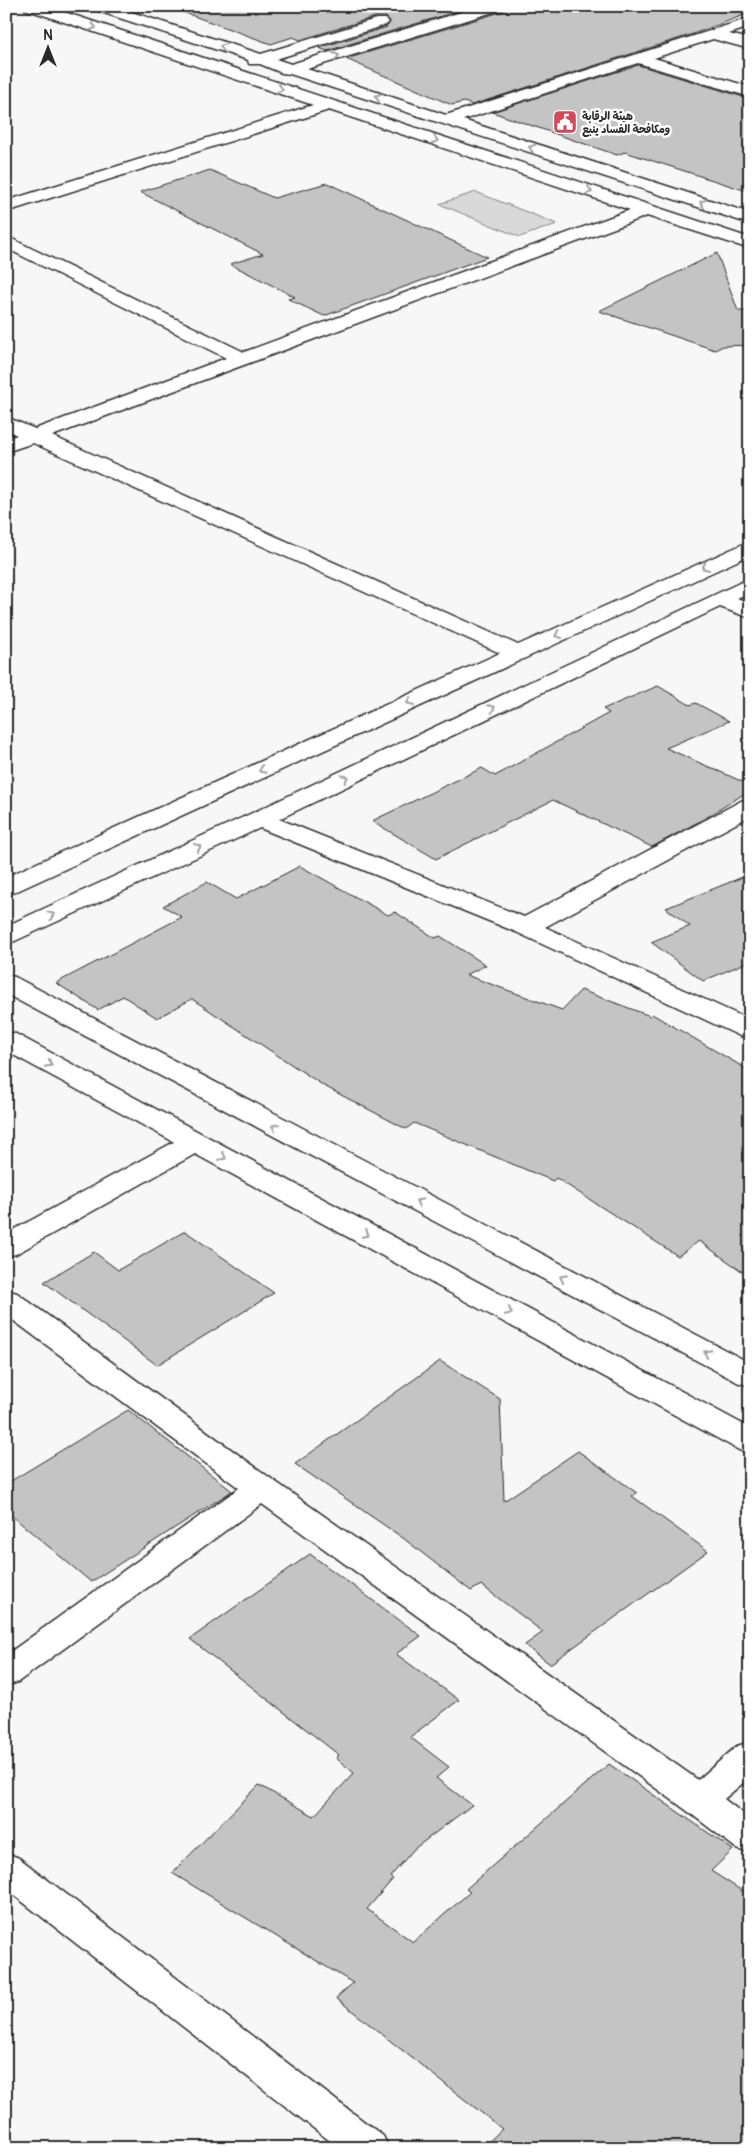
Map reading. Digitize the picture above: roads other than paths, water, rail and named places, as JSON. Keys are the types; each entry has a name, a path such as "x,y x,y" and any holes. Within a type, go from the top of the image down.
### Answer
{"street":[{"path":"30,6 750,244"},
{"path":"98,6 750,218"},
{"path":"237,74 292,69 498,6"},
{"path":"237,74 258,59 398,17"},
{"path":"446,120 750,22"},
{"path":"713,34 750,44"},
{"path":"637,58 750,92"},
{"path":"6,207 329,105"},
{"path":"6,446 646,210"},
{"path":"6,241 243,359"},
{"path":"6,423 518,653"},
{"path":"6,887 750,546"},
{"path":"6,936 259,819 750,584"},
{"path":"718,599 750,611"},
{"path":"525,927 750,806"},
{"path":"259,819 525,927 750,1030"},
{"path":"6,983 750,1376"},
{"path":"6,1040 750,1442"},
{"path":"6,1247 196,1142"},
{"path":"6,1300 262,1488 699,1800 750,1839"},
{"path":"6,1673 262,1488"},
{"path":"699,1800 750,1756"},
{"path":"6,1868 351,2143"}],"place":[{"name":"هيئة الرقابة ومكافحة الفساد ينبع","path":"565,122"}]}
